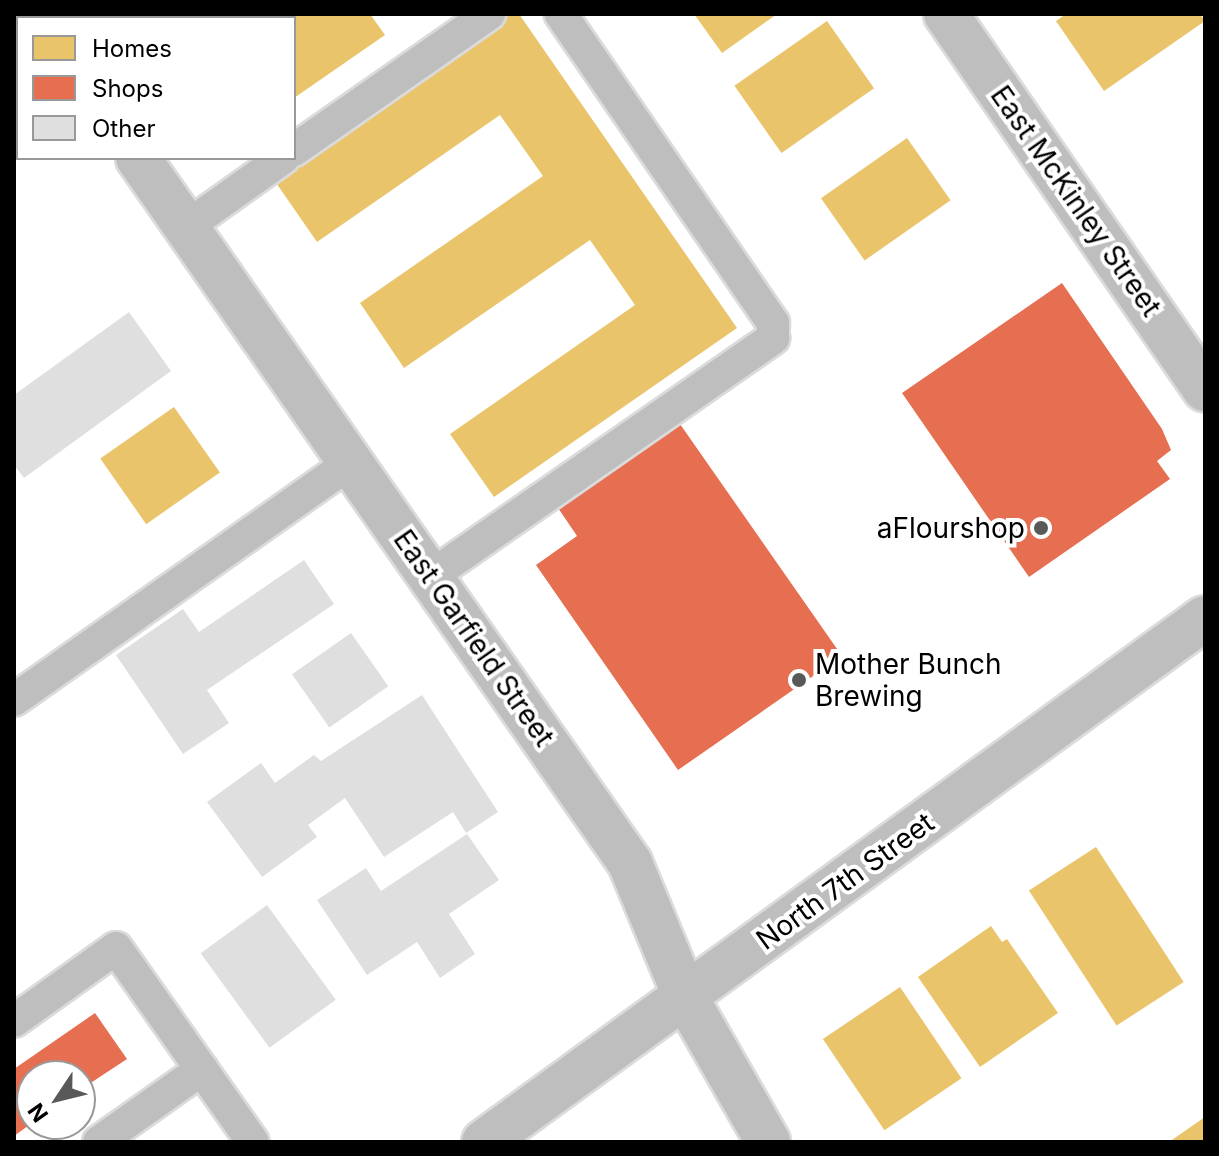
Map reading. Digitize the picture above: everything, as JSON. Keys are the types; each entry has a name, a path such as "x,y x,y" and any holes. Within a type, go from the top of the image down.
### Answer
{"street":[{"name":"East McKinley Street","path":"946,14 1205,389"},
{"name":"East Garfield Street","path":"139,160 630,863 686,998 768,1142"},
{"name":"North 7th Street","path":"484,1142 1205,618"}],"lane":[{"path":"296,149 489,14"},
{"path":"431,576 773,338 773,323 561,14"},
{"path":"186,227 280,160"},
{"path":"14,700 351,462"},
{"path":"14,1021 116,948 253,1142"},
{"path":"99,1142 202,1069"}],"building: Homes":[{"path":"370,14 385,35 296,97 296,16 244,16"},
{"path":"508,14 519,14 737,328 494,497 450,434 635,305 590,240 404,368 360,303 543,176 500,115 317,242 272,177"},
{"path":"694,14 777,14 722,53"},
{"path":"1066,14 1200,14 1205,21 1104,91 1056,21"},
{"path":"827,21 874,88 781,153 734,86"},
{"path":"907,138 951,200 865,260 821,198"},
{"path":"174,407 220,473 146,524 100,459"},
{"path":"1096,847 1184,982 1117,1026 1029,891"},
{"path":"991,926 1002,942 1007,939 1058,1013 980,1067 918,977"},
{"path":"900,987 962,1078 884,1130 823,1039"},
{"path":"1205,1117 1205,1142 1169,1142"}],"building: Shops":[{"path":"1062,283 1162,429 1171,450 1157,461 1170,479 1029,577 902,393"},
{"path":"673,414 842,656 678,770 536,565 577,536 552,499"},
{"path":"95,1013 127,1059 96,1079 96,1060 27,1060"},
{"path":"16,1068 14,1136 14,1069"}],"building: Other":[{"path":"129,312 171,371 24,478 14,465 14,395"},
{"path":"304,560 334,604 207,690 229,723 183,754 116,655 183,609 199,632"},
{"path":"351,633 388,686 329,728 292,674"},
{"path":"422,695 498,812 466,833 453,812 384,857 345,798 308,825 317,837 262,877 207,802 261,763 275,783 314,755 321,761"},
{"path":"467,834 499,880 449,914 475,954 440,978 417,942 367,975 317,900 366,868 381,891"},
{"path":"267,905 336,1000 269,1048 201,953"}],"place":[{"name":"aFlourshop","path":"1041,528"},
{"name":"Mother Bunch Brewing","path":"799,680"}]}
